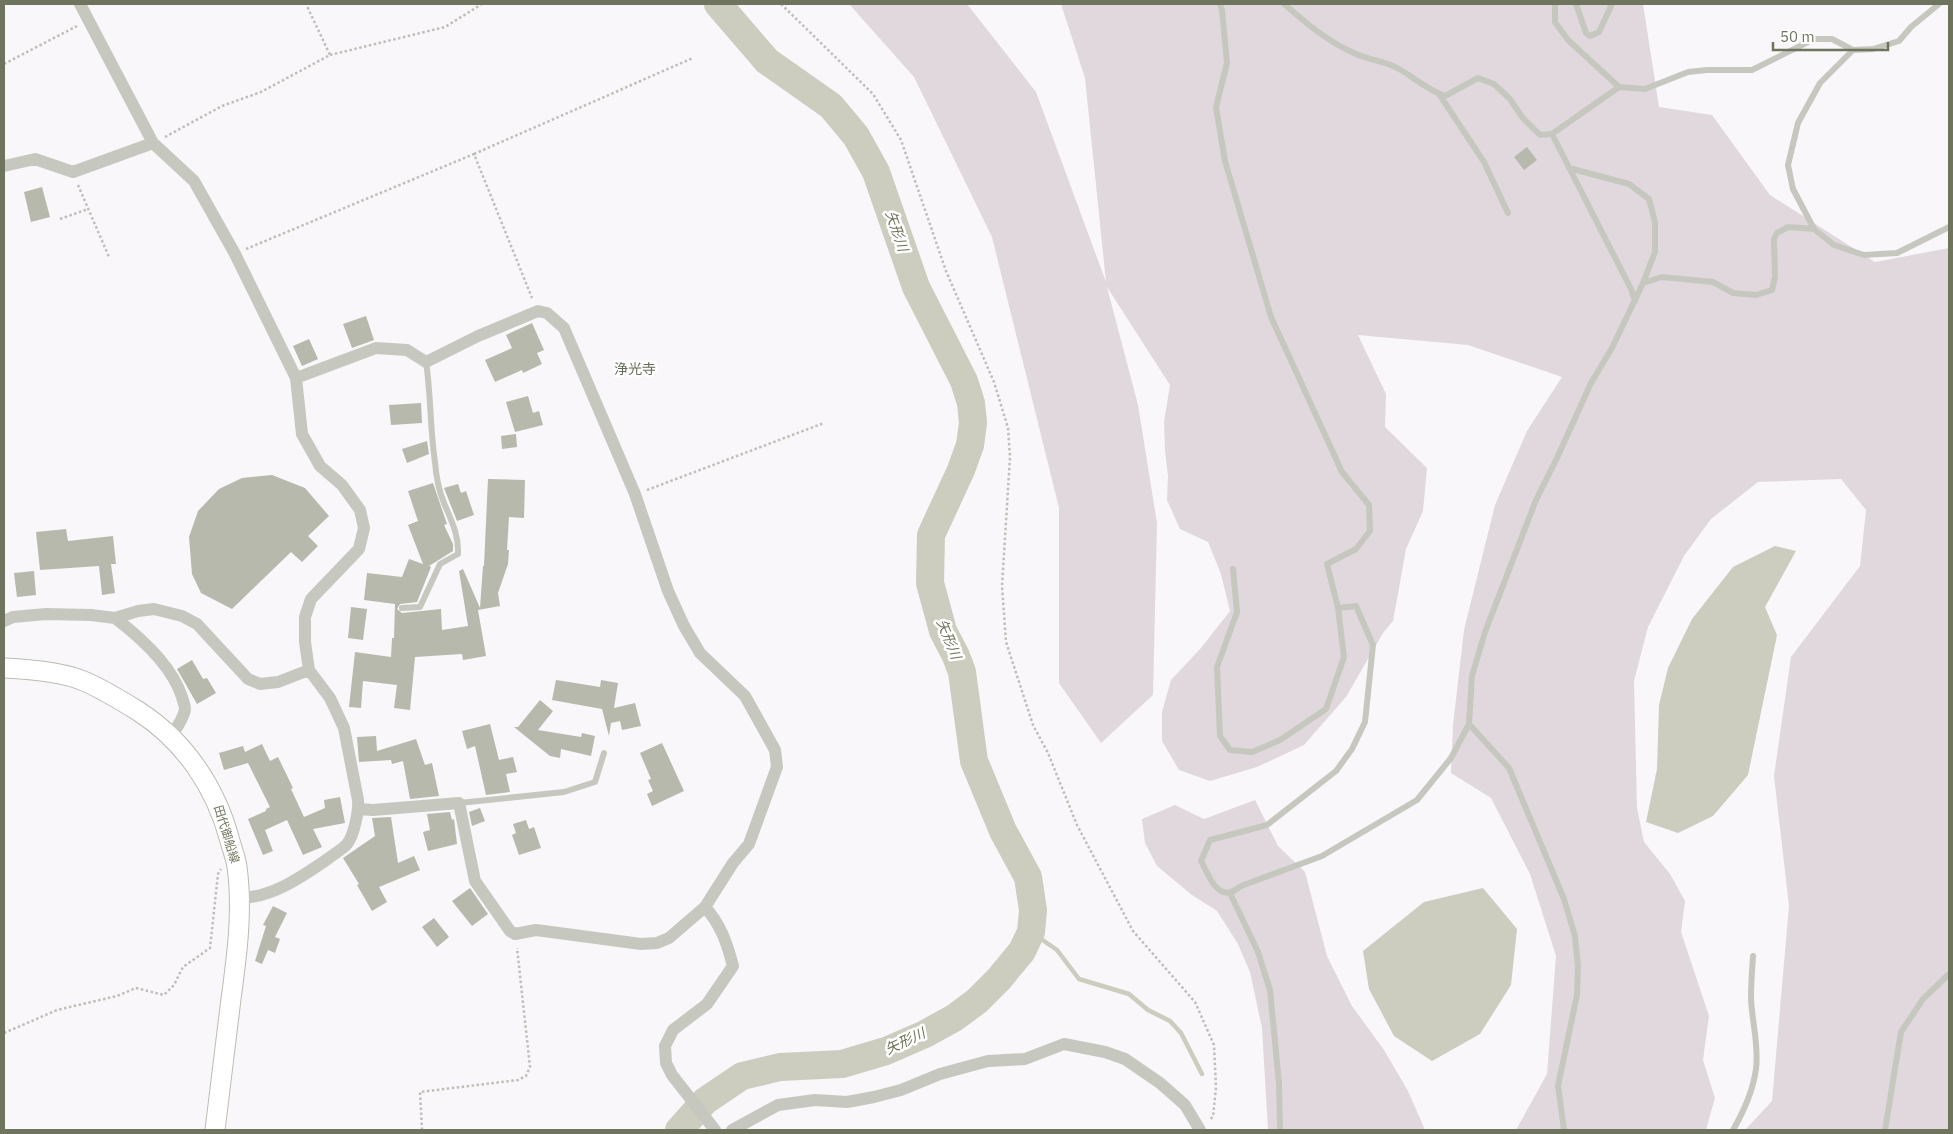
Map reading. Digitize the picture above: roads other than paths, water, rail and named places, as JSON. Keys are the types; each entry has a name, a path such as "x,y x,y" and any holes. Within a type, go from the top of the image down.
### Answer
{"main road":[{"name":"田代御船線","path":"4,668 32,669 84,681 153,720 171,736 198,768 215,796 226,824 237,865 239,898 237,949 215,1130"}],"street":[{"path":"80,4 153,143 194,180 235,254 296,378 302,434 320,466 342,485 360,510 364,528 359,549 311,599 305,616 305,642 309,670 330,698 344,728 359,809 348,843 313,869 276,890 250,898 239,898"},
{"path":"4,166 35,159 73,172 153,143"},
{"path":"296,378 376,348 408,350 426,362 478,336 538,311 547,313 564,328 635,494 668,591 684,626 700,654 745,696 775,750 777,767 749,844 733,863 705,907 669,938 657,943 641,944 536,930 515,934 510,931 475,881 459,803 373,810 359,809"},
{"path":"4,621 13,617 46,614 91,615 114,618 138,611 154,609 182,616 197,624 248,679 260,684 278,682 309,670"},
{"path":"114,618 133,632 156,655 179,690 185,708 179,725 171,736"},
{"path":"705,907 715,918 724,935 733,966 707,1004 673,1030 665,1046 666,1063 672,1075 706,1116 715,1130"},
{"path":"732,1130 778,1105 814,1100 847,1102 874,1097 901,1090 940,1074 988,1061 1025,1059 1064,1044 1105,1052 1125,1059 1160,1083 1185,1104 1200,1129"}],"lane":[{"path":"1220,4 1227,63 1216,107 1225,161 1271,317 1342,472 1369,505 1370,531 1356,549 1327,564 1338,608 1344,657 1326,709 1280,740 1252,752 1230,750 1220,736 1218,717 1218,666 1238,612 1233,569"},
{"path":"1284,4 1313,29 1334,42 1355,54 1398,68 1433,92 1445,96 1478,78 1494,84 1510,99 1522,117 1540,135 1552,134 1619,87"},
{"path":"1555,4 1555,22 1568,40 1619,87 1645,89 1688,72 1752,70 1814,39 1832,39 1852,50 1873,49 1899,41 1911,27 1939,4"},
{"path":"1576,4 1586,33 1590,36 1599,32 1612,4"},
{"path":"1852,50 1820,83 1798,124 1788,165 1793,189 1814,229 1834,245 1864,255 1896,253 1949,226"},
{"path":"1439,94 1484,162 1508,213"},
{"path":"1552,134 1631,289 1635,301"},
{"path":"1338,608 1356,606 1373,645 1370,690 1364,722 1352,748 1336,772 1267,825 1210,840 1201,861 1216,888 1223,892 1230,893 1241,886 1322,856 1417,800 1451,758 1469,724 1472,676 1485,632 1536,500 1558,458 1591,383 1612,348 1635,301 1655,252 1655,222 1649,199 1629,184 1569,168"},
{"path":"1643,283 1662,277 1713,282 1733,293 1756,296 1772,290 1775,277 1774,239 1777,233 1788,228 1814,229"},
{"path":"402,608 420,607 440,564 458,554 459,544 451,516 444,503 435,462 430,387 426,362"},
{"path":"1469,724 1509,768 1560,890 1574,936 1578,967 1577,995 1558,1086 1564,1130"},
{"path":"459,803 564,792 595,782 604,753"},
{"path":"1230,893 1258,952 1270,990 1279,1083 1280,1130"},
{"path":"1734,1130 1744,1112 1756,1068 1757,1049 1751,999 1753,956"},
{"path":"1885,1130 1901,1032 1923,999 1949,974"}],"waterway":[{"name":"矢形川","path":"679,1130 705,1101 742,1076 780,1067 842,1064 886,1051 925,1034 954,1018 977,1001 999,979 1022,951 1031,932 1033,910 1028,877 1003,831 974,761 962,672 943,631 930,583 931,535 961,470 970,445 973,423 971,403 964,381 916,287 876,172 856,136 831,106 767,61 718,4"},
{"path":"1031,932 1057,950 1079,979 1129,994 1148,1010 1170,1021 1181,1033 1202,1074"}],"district":[{"name":"浄光寺","path":"635,369"}]}
